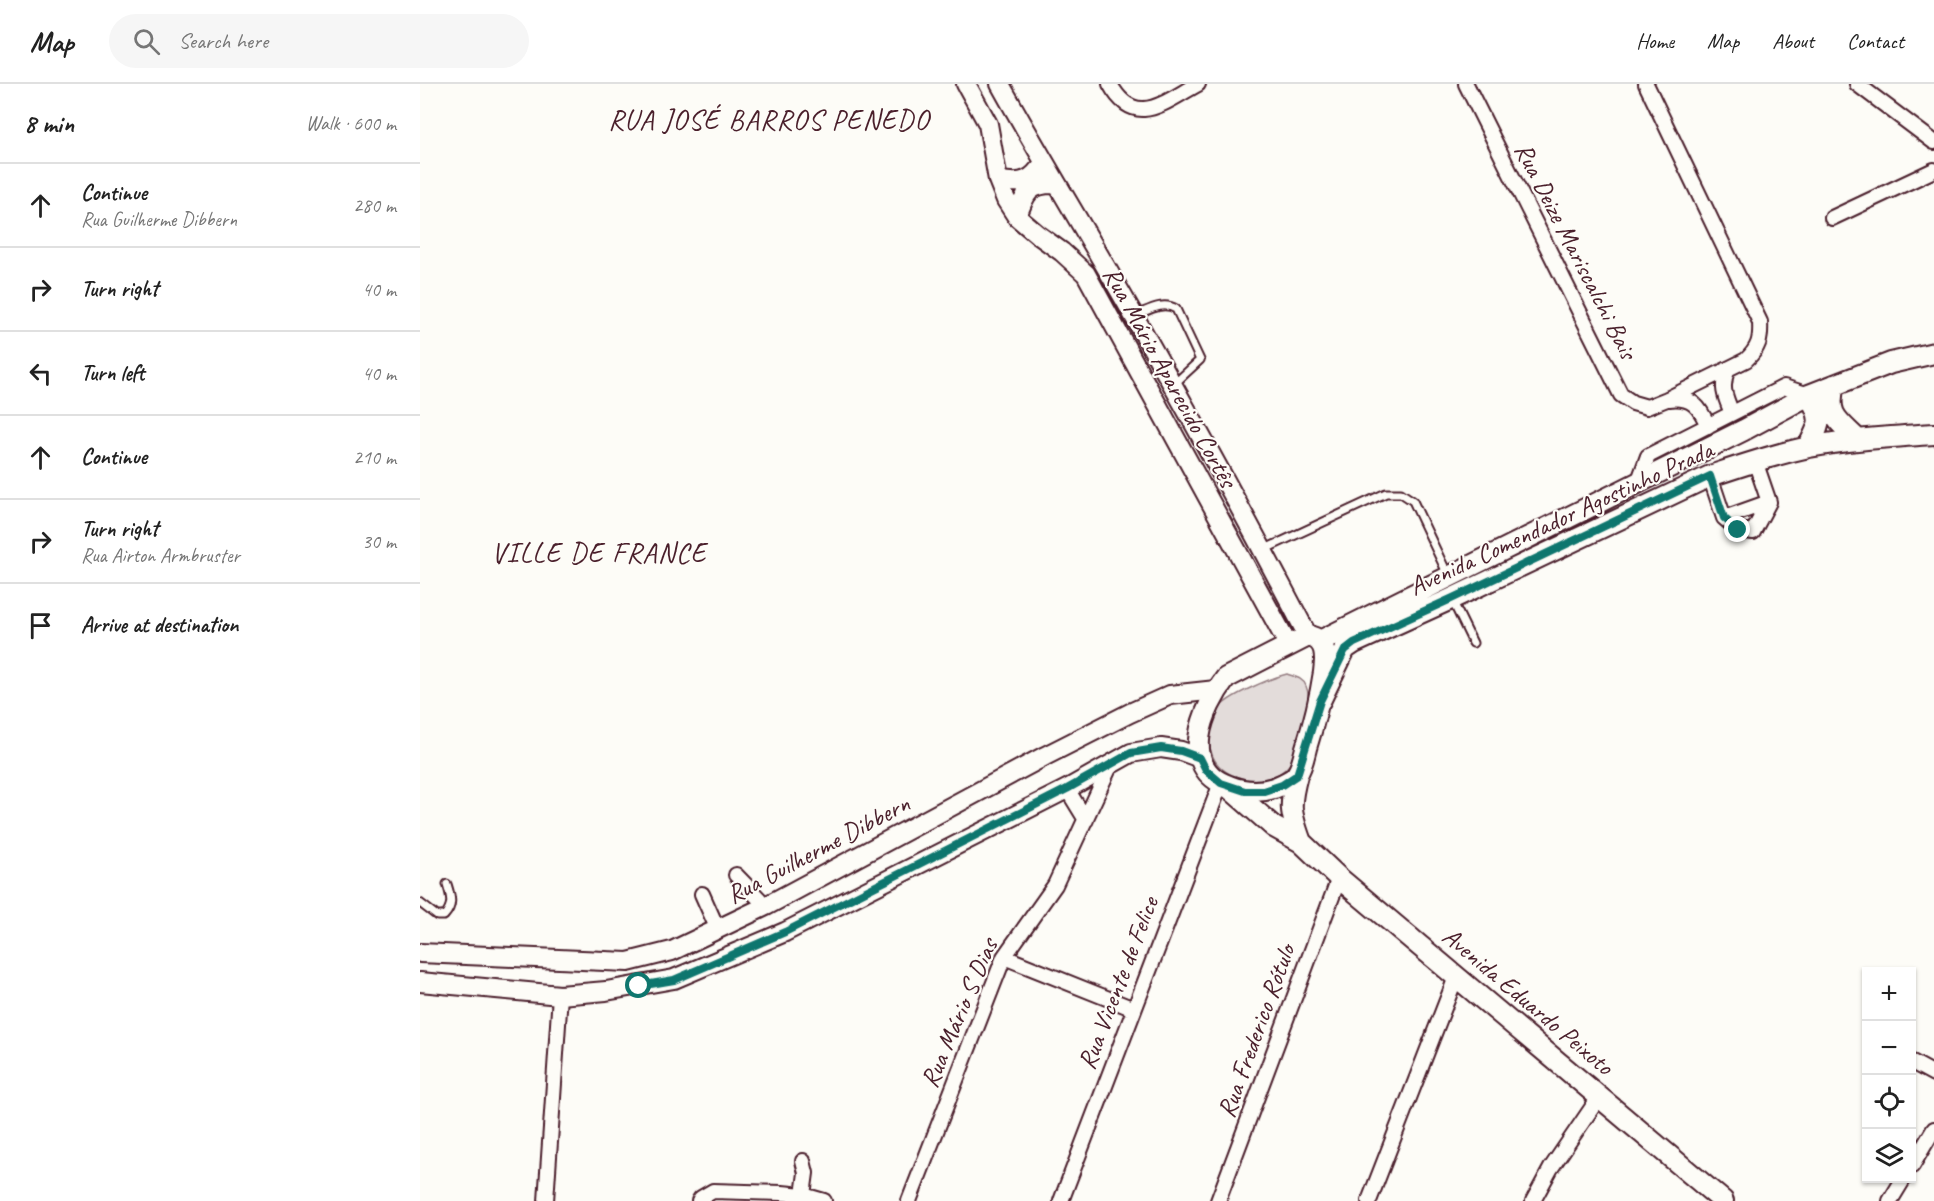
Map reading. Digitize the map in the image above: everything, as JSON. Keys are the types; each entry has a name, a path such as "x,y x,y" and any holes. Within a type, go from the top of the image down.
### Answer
{"main road":[{"name":"Avenida Comendador Agostinho Prada","path":"1216,690 1226,678 1288,646 1314,639 1449,578 1809,395 1891,363 1934,352"},
{"path":"1834,385 1830,402 1832,412 1858,440"},
{"path":"1808,447 1819,428 1820,418 1819,411 1809,395"},
{"name":"Avenida Comendador Agostinho Prada","path":"1320,701 1345,650 1354,643 1716,480 1808,447 1858,440 1934,434"},
{"path":"1314,639 1325,649 1326,659 1320,701"},
{"path":"1200,758 1198,746 1200,729 1216,690"},
{"name":"Avenida Eduardo Peixoto","path":"1301,842 1293,821 1290,802 1320,701"},
{"name":"Avenida Eduardo Peixoto","path":"1200,758 1206,770 1274,827 1301,842 1339,878 1600,1096 1714,1198"},
{"path":"1224,784 1245,791 1264,791 1282,785 1297,775"}],"street":[{"name":"Rua Mário Aparecido Cortês","path":"966,84 988,124 998,180 1006,200 1017,216 1086,274 1288,646"},
{"name":"Rua Mário Aparecido Cortês","path":"1000,84 1134,315 1314,639"},
{"path":"1110,84 1118,98 1131,108 1148,110 1198,84"},
{"name":"Rua Deize Mariscalchi Bais","path":"1466,84 1621,395 1633,403 1647,407 1746,360 1756,351 1761,339 1760,322 1646,84"},
{"path":"1857,84 1934,142"},
{"path":"998,180 1014,183 1028,181 1044,163"},
{"path":"1832,218 1934,170"},
{"path":"1017,216 1030,189 1041,183 1056,184"},
{"path":"1728,369 1722,384 1724,396 1732,413"},
{"path":"1638,483 1648,456 1784,387 1809,395"},
{"name":"Rua Deize Mariscalchi Bais","path":"1667,399 1678,398 1700,408 1708,426"},
{"path":"1753,467 1769,502"},
{"path":"1716,480 1724,518 1738,530 1753,532 1769,502"},
{"path":"1724,518 1769,502"},
{"name":"Rua Guilherme Dibbern","path":"420,952 628,962 672,951 766,906 1045,756 1130,713 1170,695 1216,690"},
{"path":"420,982 560,995 606,991 674,980 795,927 1067,789 1131,753 1161,748 1181,751 1200,758"},
{"name":"Rua Mário S Dias","path":"909,1201 1004,957 1055,885 1111,764"},
{"name":"Rua Vicente de Felice","path":"1061,1201 1134,1009 1224,784"},
{"path":"1067,789 1086,820"},
{"path":"736,875 766,906"},
{"name":"Rua Frederico Rótulo","path":"1218,1201 1339,878"},
{"path":"702,894 718,930"},
{"path":"1004,957 1134,1009"},
{"path":"1369,1201 1456,977"},
{"path":"546,1201 560,995"},
{"path":"1916,1065 1934,1074"},
{"path":"1533,1201 1551,1168 1600,1096"},
{"path":"1916,1158 1934,1129"},
{"path":"803,1161 806,1173 803,1196"},
{"path":"1890,1201 1901,1183"},
{"path":"699,1201 713,1191 803,1196 824,1201"}],"lane":[{"path":"1134,315 1163,305 1170,305 1176,309 1200,360 1172,386"},
{"path":"1263,550 1386,493 1401,493 1413,501 1449,578"},
{"path":"1451,599 1473,643"},
{"path":"420,903 437,916 444,916 450,909 452,898 447,884"}],"shaded area":[{"path":"1287,674 1303,681 1308,695 1307,708 1292,761 1284,770 1272,777 1244,779 1229,773 1216,762 1210,748 1210,731 1217,712 1227,701 1243,692"}],"district":[{"name":"RUA JOSÉ BARROS PENEDO","path":"769,119"},
{"name":"VILLE DE FRANCE","path":"599,552"}],"route":[{"path":"639,986 674,980 785,932 1067,789 1131,753 1161,748 1181,751 1200,758 1206,770 1221,783 1245,791 1264,791 1282,785 1297,775 1320,701 1345,650 1354,643 1710,476 1724,518 1738,530"}]}
